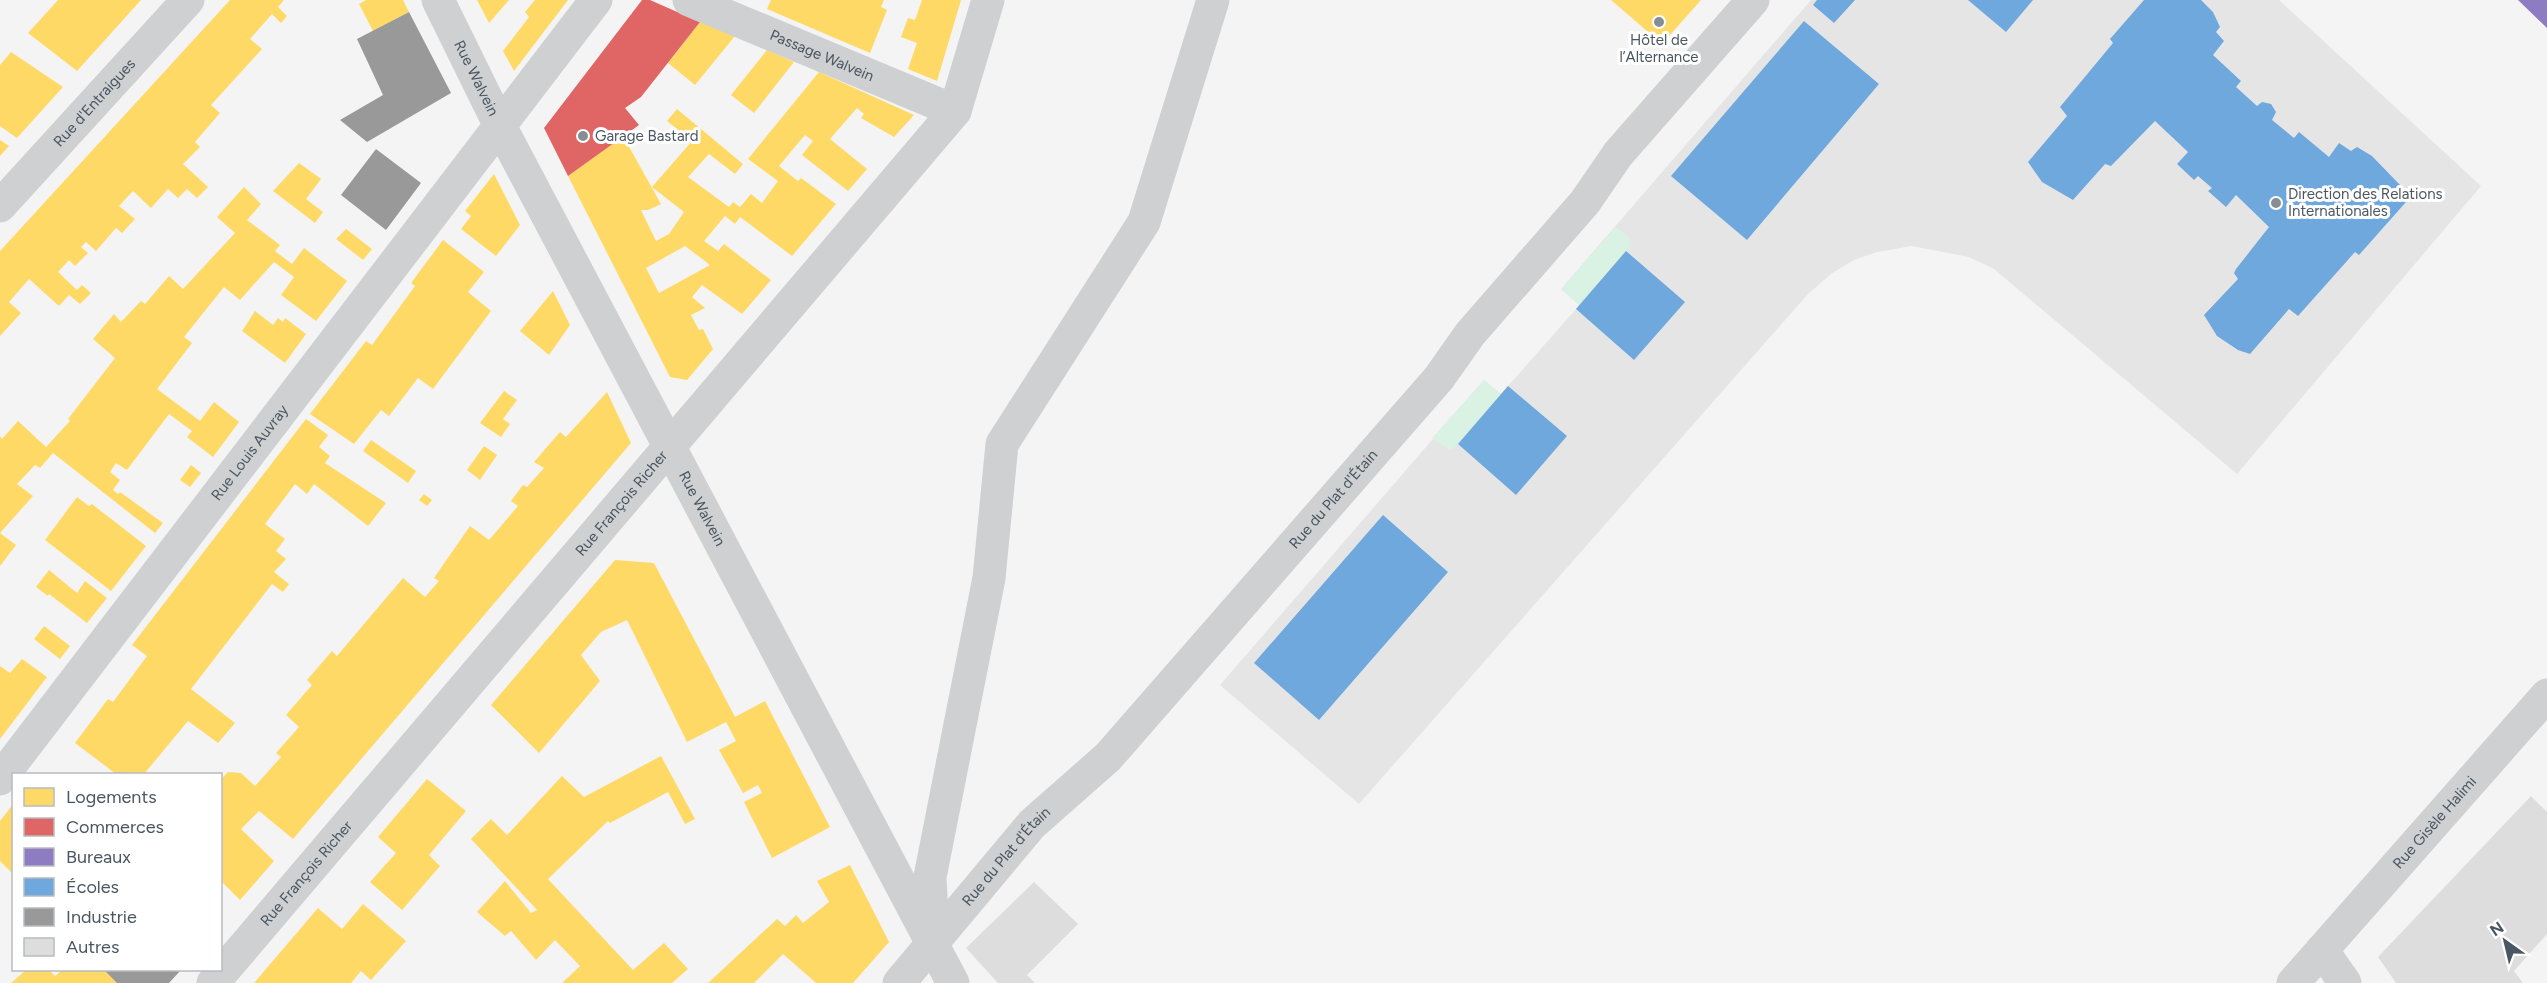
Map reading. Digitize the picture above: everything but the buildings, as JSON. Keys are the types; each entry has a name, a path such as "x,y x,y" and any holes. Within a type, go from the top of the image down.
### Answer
{"street":[{"name":"Rue d'Entraigues","path":"0,206 188,0"},
{"name":"Rue Walvein","path":"438,0 500,126 953,983"},
{"path":"500,126 596,0"},
{"name":"Passage Walvein","path":"689,0 955,111"},
{"name":"Rue François Richer","path":"213,983 955,111 988,0"},
{"path":"933,944 930,877 989,578 1002,444 1144,222 1213,0"},
{"name":"Rue du Plat d'Étain","path":"899,983 1032,824 1108,757 1439,378 1470,334 1585,202 1618,154 1753,0"},
{"name":"Rue Louis Auvray","path":"0,779 500,126"},
{"name":"Rue Gisèle Halimi","path":"2293,983 2547,695"},
{"path":"2322,950 2345,983"}],"shaded area":[{"path":"1811,0 2279,0 2481,186 2237,474 1994,269 1969,257 1912,246 1877,252 1854,260 1831,274 1808,294 1359,804 1220,685 1484,380 1501,394 1576,309 1579,305 1561,289"}],"green space":[{"path":"1616,227 1629,237 1630,247 1579,305 1561,289"},
{"path":"1484,380 1501,395 1454,448 1450,450 1432,438"}],"place":[{"name":"Hôtel de l’Alternance","path":"1659,22"},
{"name":"Garage Bastard","path":"583,136"},
{"name":"Direction des Relations Internationales","path":"2276,203"}]}
